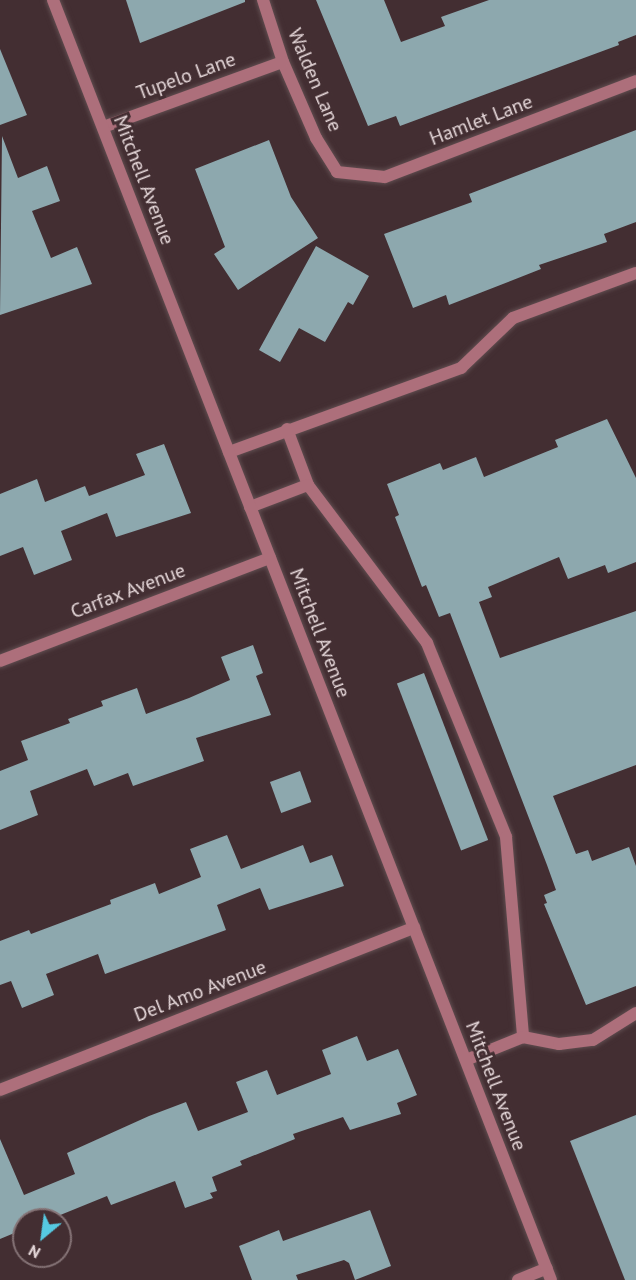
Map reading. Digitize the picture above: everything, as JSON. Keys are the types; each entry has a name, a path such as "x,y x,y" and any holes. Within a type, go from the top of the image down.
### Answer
{"street":[{"name":"Mitchell Avenue","path":"53,0 549,1274"},
{"name":"Walden Lane","path":"263,0 283,62 316,138 337,172"},
{"name":"Tupelo Lane","path":"103,127 283,62"},
{"name":"Hamlet Lane","path":"337,172 386,177 636,81"},
{"path":"229,452 287,429 461,368 513,318 636,273"},
{"path":"287,429 308,485 427,643 506,837 523,1037"},
{"path":"250,507 308,485"},
{"name":"Carfax Avenue","path":"0,661 270,558"},
{"name":"Del Amo Avenue","path":"0,1090 414,928"},
{"path":"466,1060 523,1037 559,1044 593,1040 636,1013"},
{"path":"518,1280 549,1274"}],"building":[{"path":"126,0 245,0 245,2 140,43"},
{"path":"316,0 384,0 401,42 445,26 441,17 489,0 636,0 636,35 618,42 619,45 400,126 396,116 368,126"},
{"path":"0,49 27,115 0,125"},
{"path":"636,130 636,222 604,234 607,242 539,265 541,269 449,305 446,295 413,308 384,234 472,202 469,194"},
{"path":"2,136 18,178 47,166 60,201 32,211 51,258 77,247 92,284 0,315"},
{"path":"269,140 291,197 318,238 238,290 214,254 225,247 195,169"},
{"path":"316,246 369,276 353,305 348,302 325,342 299,328 280,362 259,350"},
{"path":"607,419 636,478 636,562 608,573 605,565 568,579 559,557 488,587 492,597 479,602 500,658 636,611 636,765 553,796 576,854 588,850 592,861 629,847 636,866 636,986 586,1005 544,904 547,903 544,895 556,890 547,865 450,613 439,617 426,585 422,587 395,517 399,515 387,484 440,463 443,470 476,457 484,477 558,447 555,440"},
{"path":"164,444 191,513 116,537 107,513 61,531 72,560 34,575 23,547 0,556 0,494 37,479 45,502 85,486 89,496 145,475 136,454"},
{"path":"253,645 263,673 256,676 271,715 196,738 204,761 133,786 128,773 94,786 87,769 30,791 38,815 0,830 0,771 28,760 21,741 70,723 68,719 103,706 101,701 137,688 146,714 189,698 230,680 221,657"},
{"path":"424,673 488,840 461,851 397,683"},
{"path":"300,771 311,802 281,813 270,782"},
{"path":"227,835 241,869 303,845 310,863 332,855 344,886 269,910 260,888 217,905 226,930 105,974 98,954 46,974 54,995 22,1008 11,981 0,985 0,941 29,930 31,934 111,904 110,900 155,883 159,894 201,877 190,849"},
{"path":"357,1036 367,1061 398,1049 417,1095 397,1103 401,1114 350,1130 343,1117 293,1134 295,1139 240,1161 242,1165 212,1177 217,1191 210,1193 213,1198 185,1208 175,1181 111,1205 107,1196 72,1210 72,1208 12,1208 12,1234 0,1239 0,1139 24,1195 75,1174 67,1153 149,1116 186,1102 198,1131 248,1112 236,1082 267,1070 277,1095 331,1074 322,1050"},
{"path":"636,1115 636,1280 625,1280 570,1141"},
{"path":"370,1210 391,1266 355,1280 349,1263 344,1260 296,1275 298,1280 252,1280 239,1246 279,1230 283,1241"}]}
